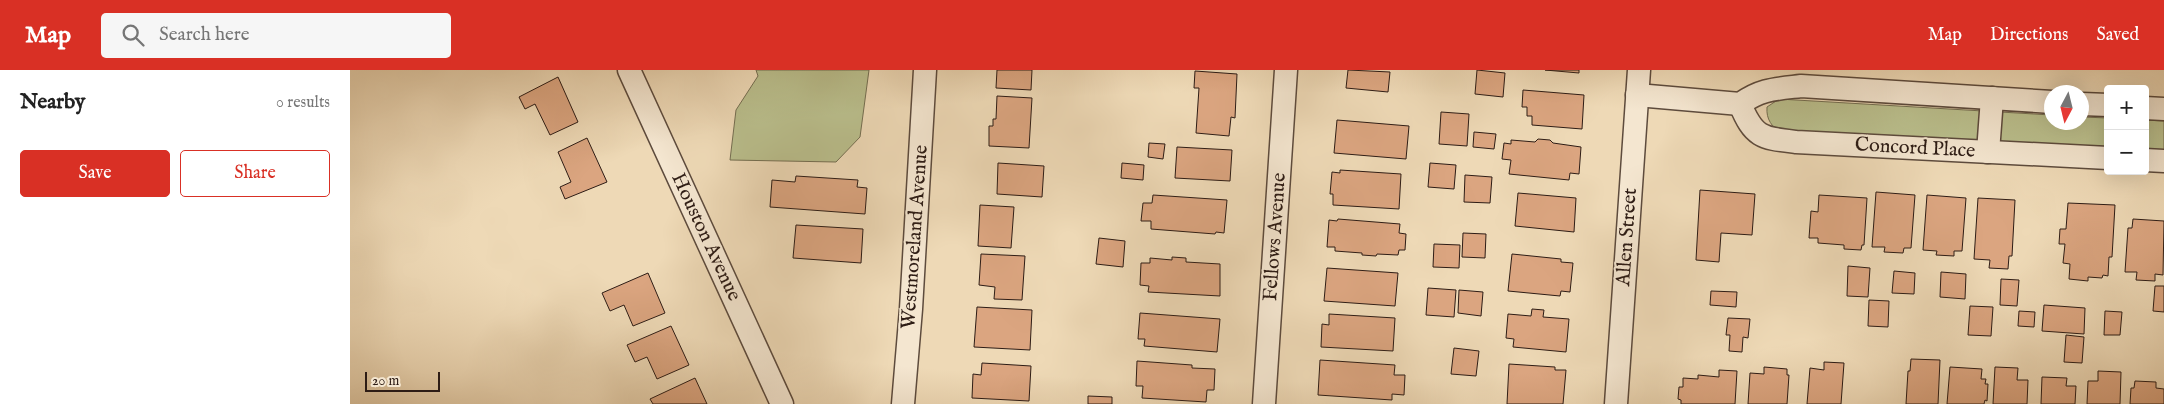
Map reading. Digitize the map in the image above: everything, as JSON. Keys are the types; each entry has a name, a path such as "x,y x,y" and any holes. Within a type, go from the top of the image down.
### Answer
{"street":[{"name":"Houston Avenue","path":"629,70 782,404"},
{"name":"Westmoreland Avenue","path":"903,404 911,309 925,70"},
{"name":"Fellows Avenue","path":"1264,404 1286,70"},
{"name":"Allen Street","path":"1616,404 1639,70"},
{"path":"1637,95 1740,104 1752,95 1766,90 1801,86 2044,101"},
{"path":"1988,152 1992,98"},
{"name":"Concord Place","path":"1740,104 1748,123 1764,138 1796,142 2104,158"},
{"path":"2089,104 2104,105"},
{"path":"2149,108 2164,109"},
{"path":"2149,160 2164,161"}],"green space":[{"path":"756,70 869,70 860,137 836,162 730,160 736,110 758,76"},
{"path":"1779,99 2044,115 2044,130 2089,130 2089,117 2104,118 2104,152 1781,134 1770,122 1767,107"},
{"path":"2149,120 2164,121 2164,154 2149,154"}],"building":[{"path":"997,70 1032,70 1031,90 996,88"},
{"path":"1348,70 1390,72 1388,92 1346,88"},
{"path":"1477,70 1505,73 1503,97 1475,94"},
{"path":"1545,70 1579,70 1579,73"},
{"path":"1195,71 1237,74 1235,118 1231,117 1229,136 1196,133 1199,88 1194,88"},
{"path":"558,77 578,122 550,135 535,104 525,109 519,97"},
{"path":"1523,90 1584,95 1582,129 1532,125 1532,116 1527,116 1527,107 1522,107"},
{"path":"997,96 1032,98 1029,148 989,146 989,126 993,126 993,119 996,119"},
{"path":"1441,112 1469,114 1467,146 1439,144"},
{"path":"1337,120 1409,126 1406,159 1334,153"},
{"path":"1474,132 1496,134 1494,149 1473,147"},
{"path":"587,138 607,182 565,199 560,187 571,182 558,152"},
{"path":"1538,139 1581,147 1579,174 1570,173 1569,180 1509,174 1511,160 1502,159 1504,143 1511,144 1511,140 1535,142"},
{"path":"1149,143 1165,144 1163,159 1148,157"},
{"path":"1177,147 1232,150 1230,181 1175,178"},
{"path":"998,163 1044,166 1042,197 997,194"},
{"path":"1122,163 1144,165 1143,180 1121,178"},
{"path":"1430,163 1456,165 1454,189 1428,187"},
{"path":"1340,170 1401,174 1399,209 1333,205 1333,194 1330,194 1332,172 1340,173"},
{"path":"1465,175 1492,177 1490,203 1464,202"},
{"path":"796,176 858,180 857,187 867,188 865,214 770,207 772,180 795,182"},
{"path":"1700,190 1755,194 1752,235 1721,233 1719,262 1696,260"},
{"path":"1876,192 1915,195 1911,248 1904,248 1903,253 1884,252 1885,247 1872,247"},
{"path":"1518,193 1576,198 1574,232 1515,226"},
{"path":"1153,195 1227,200 1224,233 1151,229 1151,221 1141,221 1143,203 1152,203"},
{"path":"1819,195 1867,198 1864,245 1862,245 1861,250 1844,249 1844,245 1818,243 1818,238 1809,238 1811,211 1818,212"},
{"path":"1927,195 1966,198 1962,251 1954,251 1954,256 1936,255 1937,251 1923,250"},
{"path":"1978,198 2015,200 2012,256 2009,256 2008,269 1989,268 1990,260 1974,259"},
{"path":"2068,203 2115,205 2112,257 2109,257 2108,276 2103,275 2102,278 2088,277 2088,281 2069,279 2070,264 2063,263 2065,244 2059,244 2060,229 2066,229"},
{"path":"980,205 1014,207 1011,248 978,246"},
{"path":"1338,219 1400,224 1399,233 1406,234 1405,250 1399,250 1398,255 1377,254 1376,256 1335,251 1335,247 1327,247 1329,220 1337,221"},
{"path":"2133,219 2164,221 2163,275 2155,274 2155,281 2136,280 2137,272 2125,272 2128,228 2132,228"},
{"path":"796,225 863,229 861,263 793,258"},
{"path":"1463,233 1486,234 1485,258 1462,257"},
{"path":"1099,238 1125,241 1123,267 1096,264"},
{"path":"1434,244 1460,245 1459,268 1433,267"},
{"path":"981,254 1025,256 1022,300 994,299 995,287 979,285"},
{"path":"1512,254 1561,259 1561,262 1573,263 1570,292 1561,291 1560,296 1508,291"},
{"path":"1172,257 1186,258 1186,262 1220,264 1220,296 1148,292 1149,286 1140,285 1141,263 1150,263 1150,258 1172,260"},
{"path":"1848,266 1870,268 1868,297 1847,296"},
{"path":"1327,268 1398,273 1395,306 1324,301"},
{"path":"1894,271 1915,273 1914,294 1892,293"},
{"path":"1941,272 1966,274 1965,299 1940,297"},
{"path":"648,273 665,313 633,326 624,305 610,311 602,293"},
{"path":"2001,279 2019,280 2017,306 2000,305"},
{"path":"2155,286 2164,286 2164,312 2153,311"},
{"path":"1428,288 1456,290 1454,317 1426,315"},
{"path":"1459,290 1483,292 1481,316 1458,313"},
{"path":"1711,291 1737,292 1736,307 1710,305"},
{"path":"1869,300 1889,301 1888,327 1868,326"},
{"path":"2044,305 2085,308 2084,334 2042,331"},
{"path":"1970,306 1993,307 1991,336 1968,335"},
{"path":"977,307 1032,310 1030,350 974,347"},
{"path":"1532,309 1544,310 1543,317 1569,319 1566,352 1513,347 1514,339 1506,338 1508,314 1531,316"},
{"path":"2019,311 2035,312 2034,327 2018,326"},
{"path":"2105,311 2122,312 2120,335 2104,335"},
{"path":"1140,313 1220,319 1217,352 1144,346 1145,339 1138,339"},
{"path":"1329,314 1395,318 1393,351 1321,347 1322,324 1329,325"},
{"path":"1728,318 1750,319 1748,338 1743,337 1742,352 1729,351 1730,335 1726,335"},
{"path":"671,326 689,365 657,379 647,357 635,362 627,345"},
{"path":"2066,335 2084,337 2082,363 2064,362"},
{"path":"1454,348 1479,351 1476,376 1451,374"},
{"path":"1911,359 1940,360 1938,404 1906,404 1908,371 1910,371"},
{"path":"1320,360 1395,365 1394,375 1405,375 1404,395 1392,394 1392,400 1318,395"},
{"path":"1137,361 1192,365 1192,368 1215,369 1214,390 1207,390 1206,402 1142,398 1143,386 1136,386"},
{"path":"1824,362 1844,363 1841,404 1807,404 1810,368 1824,370"},
{"path":"982,363 1031,366 1029,401 972,398 973,374 981,375"},
{"path":"1509,364 1555,367 1555,370 1566,370 1563,404 1507,404"},
{"path":"1764,367 1787,369 1787,375 1789,375 1787,404 1748,404 1750,373 1764,374"},
{"path":"1950,367 1982,369 1981,379 1986,379 1985,384 1988,384 1987,401 1985,400 1984,404 1947,404"},
{"path":"1995,367 2018,368 2017,380 2028,380 2027,404 1993,404"},
{"path":"1719,370 1737,371 1735,404 1681,404 1681,400 1678,399 1679,387 1683,387 1683,378 1698,379 1698,375 1719,377"},
{"path":"2098,371 2121,372 2120,404 2087,404 2088,381 2098,381"},
{"path":"2042,377 2067,378 2066,386 2076,386 2075,404 2041,404"},
{"path":"695,378 707,404 653,404 650,399"},
{"path":"2135,381 2156,382 2156,388 2164,389 2164,404 2130,404 2131,388 2134,388"},
{"path":"1088,396 1112,397 1112,404 1088,404"}]}
